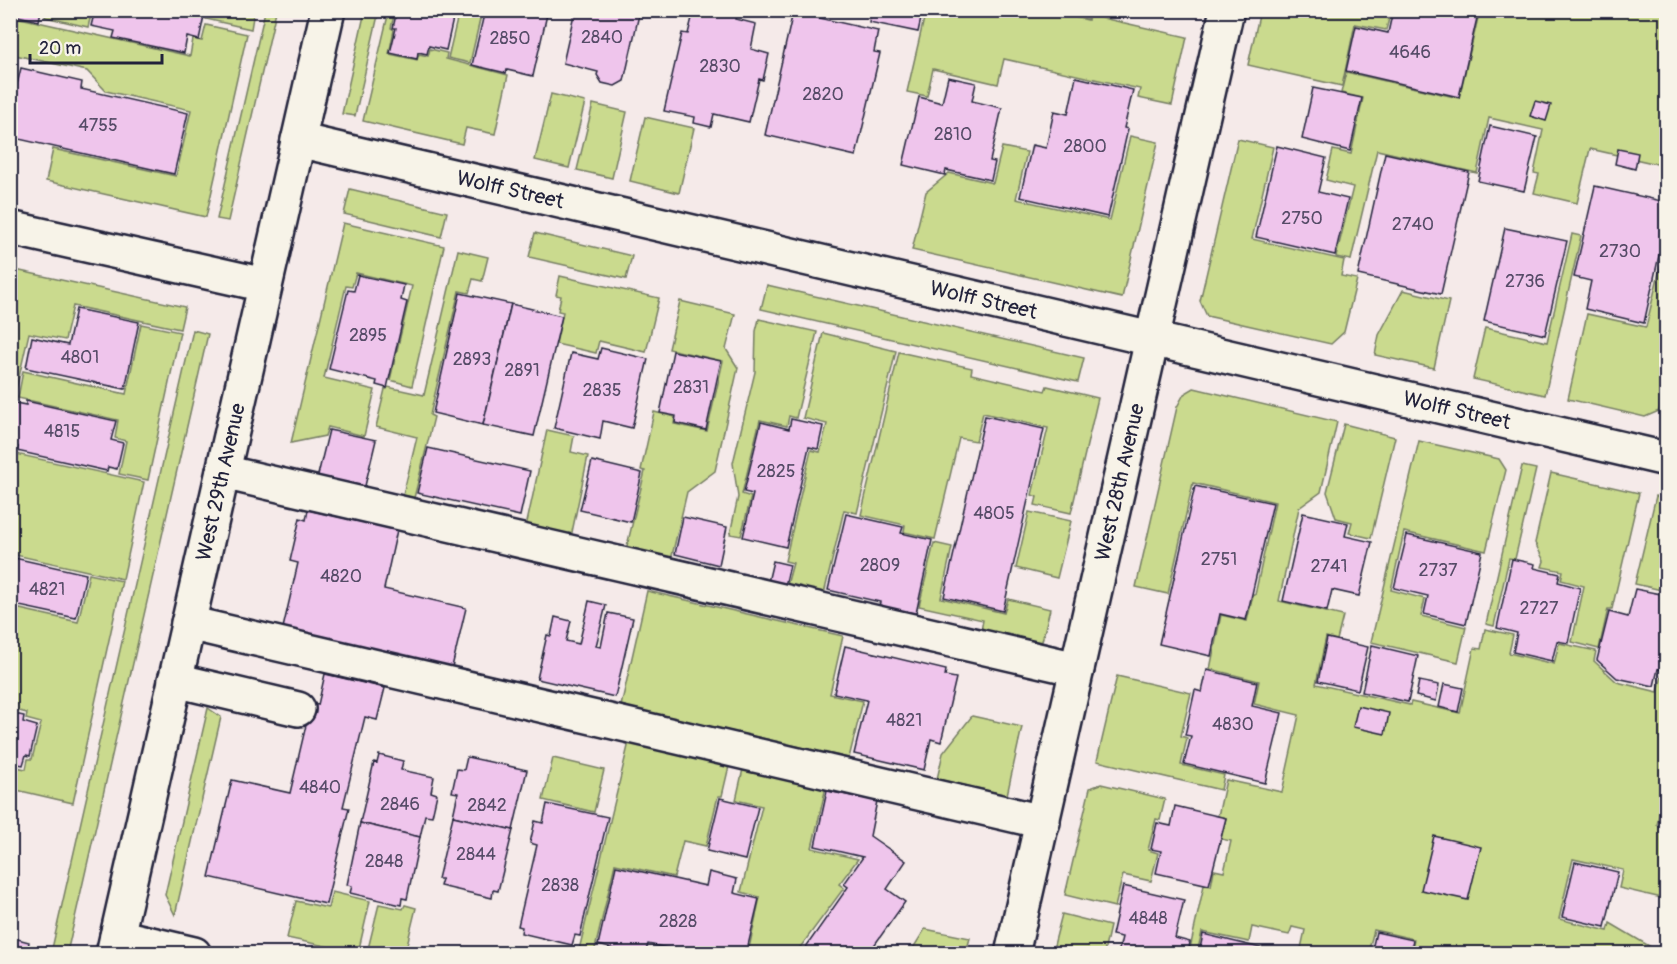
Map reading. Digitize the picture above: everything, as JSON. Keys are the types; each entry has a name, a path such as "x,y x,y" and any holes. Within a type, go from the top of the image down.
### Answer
{"street":[{"name":"West 29th Avenue","path":"115,945 328,10"},
{"name":"West 28th Avenue","path":"1012,954 1227,10"},
{"name":"Wolff Street","path":"298,140 1666,459"},
{"path":"10,228 265,285"},
{"path":"223,471 1077,669"},
{"path":"188,623 1042,822"},
{"path":"175,680 298,709"},
{"path":"115,945 194,954"}],"green space":[{"path":"46,10 92,11 88,27 45,17"},
{"path":"207,10 254,11 251,29 206,19"},
{"path":"926,10 1047,11 1088,20 1089,15 1187,37 1172,105 1138,98 1140,89 1004,59 998,84 933,69 927,96 907,92"},
{"path":"1260,10 1391,11 1386,30 1355,24 1342,86 1248,65"},
{"path":"265,11 276,11 228,221 217,219"},
{"path":"365,11 379,11 355,116 342,114"},
{"path":"389,11 395,11 389,54 417,60 419,54 428,56 430,49 447,53 446,59 508,75 495,134 466,128 462,144 363,121"},
{"path":"459,11 482,11 470,63 448,58"},
{"path":"1448,11 1666,11 1666,166 1590,149 1577,203 1534,193 1539,174 1534,173 1543,130 1489,118 1477,173 1377,150 1351,260 1336,257 1353,187 1326,180 1333,150 1351,154 1363,98 1341,93 1346,72 1459,98 1478,18"},
{"path":"11,16 190,56 193,39 202,41 206,25 247,34 206,217 46,181 53,149 176,176 191,110 106,91 87,71 15,55 11,75"},
{"path":"551,94 585,102 569,168 535,160"},
{"path":"593,104 627,112 612,178 577,170"},
{"path":"645,117 694,128 679,193 630,181"},
{"path":"1130,136 1158,142 1122,298 912,250 926,192 949,173 993,183 1002,147 1027,152 1016,199 1110,220"},
{"path":"1238,139 1273,147 1252,239 1344,260 1341,276 1357,279 1344,332 1331,344 1207,316 1200,301"},
{"path":"350,189 447,212 441,237 344,214"},
{"path":"343,223 444,246 412,386 390,380 412,286 356,273 352,287 346,286 324,378 375,390 364,436 328,427 325,436 291,443"},
{"path":"535,233 632,256 626,279 529,257"},
{"path":"1572,234 1581,236 1545,395 1473,379 1485,328 1547,342"},
{"path":"458,250 488,257 482,281 473,279 469,293 459,291 430,415 434,417 414,498 403,495 417,437 376,427 385,389 388,387 424,395"},
{"path":"1662,260 1666,261 1666,376 1659,411 1645,417 1568,399 1587,314 1646,327"},
{"path":"11,269 185,307 180,329 73,306 65,340 29,333 14,399 11,398"},
{"path":"560,276 659,298 646,352 599,341 596,353 556,344 563,312 558,311 561,296 556,295"},
{"path":"767,285 1084,358 1078,382 761,309"},
{"path":"1403,290 1449,301 1434,368 1375,355 1379,335"},
{"path":"680,301 735,314 726,349 738,368 715,471 687,492 671,560 626,550 645,471 641,470 654,412 675,417 674,424 707,431 723,361 669,349"},
{"path":"759,319 817,332 796,418 789,416 787,426 760,420 742,494 751,497 741,536 730,534 738,497 733,463 755,372 756,331"},
{"path":"141,324 180,332 148,480 119,474 126,441 115,438 118,420 18,398 23,371 126,394"},
{"path":"193,330 208,334 67,953 51,953"},
{"path":"823,333 896,351 857,513 844,510 824,594 787,585 793,563 785,561 811,450 820,452 827,424 803,418"},
{"path":"899,352 972,368 971,374 1045,391 1047,386 1098,398 1071,513 1035,505 1037,497 1032,495 1048,428 983,413 976,441 959,438 935,539 904,532 905,525 861,515"},
{"path":"1194,388 1337,422 1321,492 1299,508 1279,601 1343,616 1337,640 1326,637 1316,684 1410,705 1411,702 1460,713 1474,648 1481,649 1485,629 1513,635 1509,653 1554,664 1559,643 1596,651 1594,661 1617,682 1658,692 1662,675 1666,676 1666,781 1657,825 1666,828 1666,899 1619,888 1623,870 1573,859 1559,919 1608,931 1610,923 1661,953 1411,953 1414,939 1374,930 1368,953 1300,953 1305,930 1292,927 1289,935 1252,927 1249,942 1202,932 1197,953 1189,953 1204,885 1211,886 1214,870 1224,872 1231,841 1221,839 1226,818 1218,816 1226,780 1282,792 1299,715 1254,704 1259,681 1210,669 1221,615 1247,621 1253,595 1255,595 1275,502 1193,483 1168,594 1136,587 1177,407 1184,394"},
{"path":"1344,424 1395,437 1371,538 1349,533 1352,522 1336,518 1327,492"},
{"path":"547,430 574,436 571,452 588,456 571,537 526,527"},
{"path":"1419,441 1499,459 1506,470 1486,551 1404,532 1391,590 1425,599 1421,616 1466,627 1458,662 1371,642"},
{"path":"11,448 16,449 16,454 144,482 123,579 11,554"},
{"path":"1522,466 1536,469 1515,559 1509,558 1494,626 1486,624"},
{"path":"1551,473 1639,493 1612,609 1608,609 1599,649 1572,642 1584,586 1561,580 1563,571 1542,567 1544,561 1535,543"},
{"path":"1656,496 1666,499 1666,591 1635,584"},
{"path":"1029,512 1071,521 1057,578 1016,568"},
{"path":"934,543 952,547 941,598 1004,613 1008,599 1050,609 1041,645 981,631 983,620 919,606"},
{"path":"89,574 122,581 73,803 12,789 16,767 26,769 28,759 32,759 41,723 26,719 27,713 11,709 11,607 78,622"},
{"path":"647,591 843,636 830,694 863,701 849,758 621,706"},
{"path":"1117,676 1191,693 1181,736 1187,738 1181,765 1224,775 1221,790 1097,761"},
{"path":"208,708 221,717 175,915 165,895"},
{"path":"972,716 1022,727 1007,795 937,779 943,753"},
{"path":"629,742 729,766 722,796 718,796 706,846 683,841 674,877 615,864 594,953 578,954"},
{"path":"553,758 604,770 594,812 543,800"},
{"path":"743,769 826,787 812,848 858,859 839,884 844,888 796,953 748,953 760,897 741,892 762,806 736,800"},
{"path":"1101,784 1165,799 1160,820 1156,819 1148,850 1158,853 1151,881 1123,875 1115,907 1065,895 1090,788"},
{"path":"332,892 370,901 358,953 287,938 296,901 328,908"},
{"path":"379,904 403,909 405,905 416,908 405,953 367,953"},
{"path":"1062,914 1110,926 1104,953 1052,953"},
{"path":"925,929 970,938 966,953 910,953"}],"building":[{"path":"10,10 41,10 39,21 10,14"},
{"path":"95,10 205,11 199,40 187,37 184,53 113,38 115,31 91,26"},
{"path":"397,10 455,10 446,50 429,46 427,54 418,52 417,59 390,53 396,28 393,28"},
{"path":"485,10 548,10 533,76 507,70 506,73 472,65"},
{"path":"575,10 640,10 624,81 615,86 602,83 597,75 598,72 563,63"},
{"path":"694,10 738,10 736,19 756,24 751,49 769,54 763,80 759,79 749,122 714,114 711,127 694,123 695,117 664,111 682,33 688,34"},
{"path":"871,10 923,10 918,32 869,22"},
{"path":"1393,10 1445,10 1477,18 1459,97 1346,71 1356,26 1388,33"},
{"path":"793,12 878,31 874,52 880,53 856,156 765,135"},
{"path":"21,68 82,82 81,89 188,113 174,174 10,137 10,113"},
{"path":"948,77 976,83 972,101 1002,108 990,161 995,162 991,180 946,170 945,175 903,165 919,97 942,103"},
{"path":"1076,77 1133,90 1124,128 1128,129 1108,217 1020,197 1032,145 1046,148 1054,111 1068,114"},
{"path":"1313,88 1362,98 1350,151 1302,139"},
{"path":"1535,101 1551,105 1546,121 1530,116"},
{"path":"1490,126 1537,137 1524,191 1478,181"},
{"path":"1277,146 1326,158 1318,192 1348,199 1335,255 1256,237"},
{"path":"1618,149 1638,153 1635,169 1615,164"},
{"path":"1385,153 1469,172 1441,294 1358,275"},
{"path":"1595,186 1666,202 1666,224 1644,323 1585,309 1591,281 1574,277"},
{"path":"1505,228 1567,241 1545,335 1484,321"},
{"path":"358,275 404,285 401,300 407,302 387,388 376,385 377,381 329,369 348,290 354,291"},
{"path":"460,293 511,304 483,425 433,413"},
{"path":"511,304 562,316 534,436 483,425"},
{"path":"76,309 139,322 125,389 26,368 32,337 68,345"},
{"path":"601,348 648,359 632,428 603,421 600,439 554,428 571,353 598,359"},
{"path":"673,351 721,361 706,430 675,423 676,416 660,413"},
{"path":"26,401 116,421 111,440 123,443 117,469 108,467 107,471 17,451 18,447 10,446 10,402 26,405"},
{"path":"985,416 1044,429 1003,611 944,597"},
{"path":"791,419 823,426 818,449 809,447 786,547 743,537 753,494 744,492 761,422 789,429"},
{"path":"329,430 376,440 364,490 317,479"},
{"path":"428,448 530,471 520,516 417,493"},
{"path":"592,461 642,473 631,522 580,510"},
{"path":"1195,486 1273,503 1246,620 1220,614 1211,656 1159,644"},
{"path":"308,510 397,530 384,589 466,608 452,667 283,628 298,563 290,561 300,518 306,520"},
{"path":"1303,513 1348,523 1345,536 1372,542 1359,596 1332,590 1327,611 1283,601"},
{"path":"846,514 903,527 901,533 932,540 915,618 878,610 880,602 828,590"},
{"path":"683,517 727,527 719,565 675,554"},
{"path":"1407,535 1482,552 1466,624 1424,614 1428,596 1394,588"},
{"path":"10,557 86,574 76,618 10,604"},
{"path":"1512,559 1535,564 1534,568 1560,574 1558,582 1580,588 1568,643 1557,641 1552,661 1513,652 1517,633 1497,628"},
{"path":"773,561 790,565 785,586 768,582"},
{"path":"1635,589 1666,595 1666,671 1658,669 1654,686 1617,678 1597,660 1609,612 1628,617"},
{"path":"589,601 606,605 596,646 601,647 608,613 633,618 615,697 537,679 547,635 551,636 555,617 571,621 566,641 579,644"},
{"path":"1327,638 1368,647 1358,690 1318,681"},
{"path":"1372,645 1418,656 1408,702 1362,692"},
{"path":"845,646 946,670 945,676 956,678 941,742 931,739 924,770 854,754 867,700 834,693"},
{"path":"1207,670 1257,682 1252,706 1282,713 1265,783 1184,764 1191,736 1185,735 1195,690 1202,692"},
{"path":"325,674 385,688 377,720 365,717 343,807 349,808 326,904 209,877 232,780 290,793 311,704 318,705"},
{"path":"1419,681 1439,685 1436,701 1416,696"},
{"path":"1444,684 1463,688 1458,712 1439,707"},
{"path":"1358,706 1389,713 1385,734 1353,727"},
{"path":"10,713 24,716 23,722 37,726 30,756 26,755 23,765 12,763 10,769"},
{"path":"379,755 403,761 401,770 434,777 431,792 437,794 432,816 425,815 420,837 360,823 374,762 377,763"},
{"path":"467,757 527,770 513,830 453,816 458,793 452,792 457,769 464,770"},
{"path":"827,791 877,801 870,836 906,861 887,889 905,902 868,954 801,954 848,887 844,884 863,857 815,846"},
{"path":"720,798 758,807 745,860 707,851"},
{"path":"547,804 608,817 580,936 575,935 572,945 521,933 522,927 518,926 537,845 530,843 535,821 543,823"},
{"path":"1175,806 1226,818 1209,885 1156,873 1161,851 1151,849 1157,823 1171,826"},
{"path":"453,816 513,830 498,891 493,890 492,898 440,886 442,879 438,879"},
{"path":"360,823 420,837 407,899 402,898 401,905 350,893 352,886 347,885"},
{"path":"1434,836 1481,847 1468,900 1421,890"},
{"path":"1575,862 1618,872 1605,927 1562,917"},
{"path":"616,866 706,886 709,872 737,879 734,893 759,899 746,954 666,954 668,948 648,944 645,954 633,954 598,945"},
{"path":"1123,886 1184,900 1175,938 1190,942 1188,954 1118,954 1122,937 1112,935"},
{"path":"1376,932 1413,940 1410,954 1371,954"},
{"path":"1203,934 1285,954 1199,954"},
{"path":"10,937 29,942 27,954 10,954"}]}
